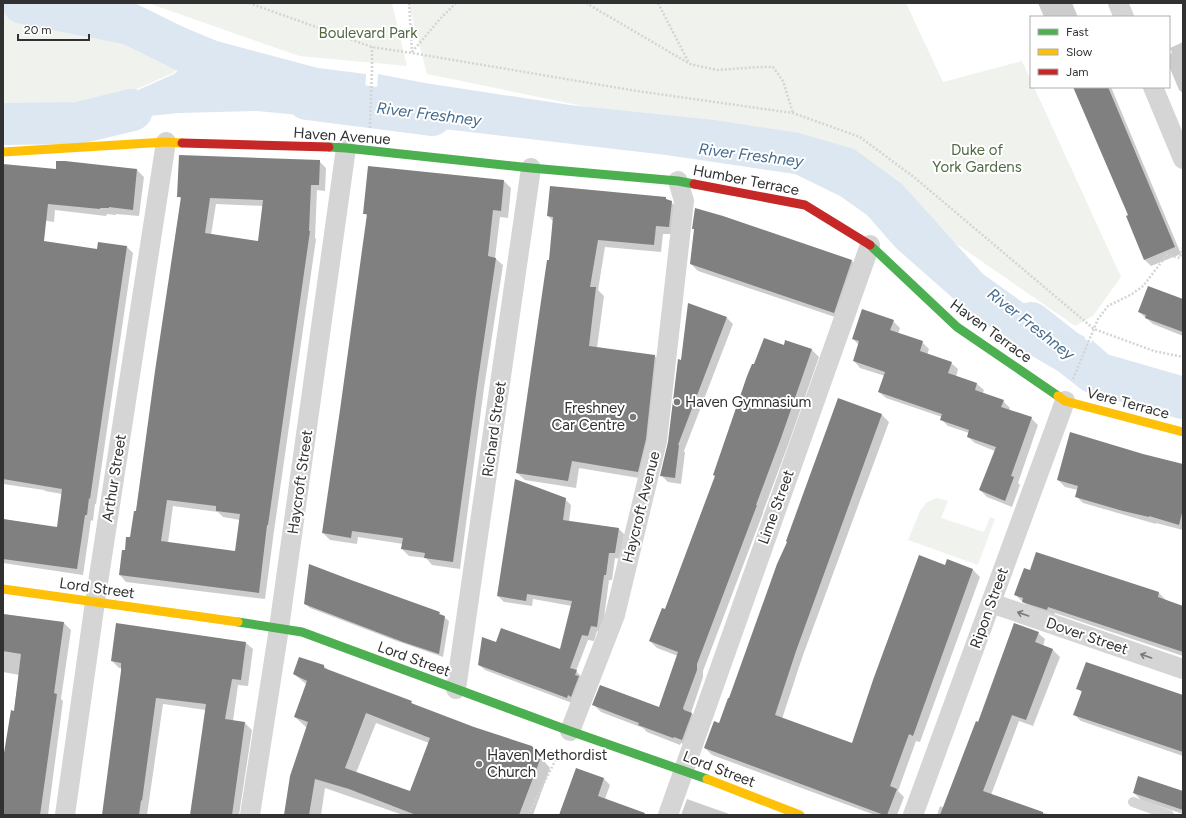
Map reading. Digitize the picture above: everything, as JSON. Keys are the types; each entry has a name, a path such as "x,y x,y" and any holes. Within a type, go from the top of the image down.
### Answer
{"street":[{"path":"1118,3 1124,16"},
{"path":"1153,88 1183,159"},
{"name":"Haven Avenue","path":"3,152 166,142 346,148 678,182"},
{"name":"Arthur Street","path":"64,815 95,602 166,142"},
{"name":"Haycroft Street","path":"250,815 279,628 346,148"},
{"name":"Richard Street","path":"456,689 531,168"},
{"name":"Humber Terrace","path":"678,182 805,206 870,245"},
{"name":"Haycroft Avenue","path":"570,731 615,615 657,440 684,201 678,182"},
{"name":"Haven Terrace","path":"870,245 957,327 1068,393"},
{"name":"Lime Street","path":"668,815 870,245"},
{"name":"Vere Terrace","path":"1068,393 1183,432"},
{"name":"Ripon Street","path":"913,815 1068,393"},
{"name":"Lord Street","path":"3,589 302,632 570,731 683,770 800,815"},
{"name":"Dover Street","path":"991,603 1183,669"}],"lane":[{"path":"1133,802 1169,815"}],"path":[{"path":"249,3 372,47 637,91 793,113 860,137 915,178 1094,329 1154,351 1183,357"},
{"path":"409,3 412,53"},
{"path":"412,53 456,3"},
{"path":"586,3 690,64 717,70 773,67 783,81 793,113"},
{"path":"658,3 690,64"},
{"path":"369,130 372,47"},
{"path":"1068,393 1098,319 1108,306 1132,294 1142,286 1168,255 1180,258 1183,247"},
{"path":"528,815 570,731"}],"green space":[{"path":"3,3 18,3 130,25 169,44 189,60 173,73 126,94 70,108 36,109 3,106"},
{"name":"Boulevard Park","path":"148,3 392,3 407,66 299,56"},
{"name":"Duke of York Gardens","path":"408,3 906,3 943,82 1022,61 1030,78 1030,88 1034,88 1121,277 1093,316 1075,326 831,157 427,74"},
{"path":"937,498 948,501 941,518 984,532 990,517 995,519 978,565 908,540 920,511 927,502"}],"water":[{"path":"23,3 125,3 217,41 318,68 366,74 364,121 257,111 179,113 78,123 3,124 3,107 36,110 71,109 127,95 174,74 190,60 169,43 130,24"},
{"path":"378,74 425,83 570,105 714,120 799,133 854,149 902,184 983,274 1029,307 1085,337 1070,378 1008,342 955,300 896,248 867,215 840,196 795,174 666,155 375,121"},
{"path":"1092,340 1110,356 1151,372 1183,381 1183,415 1151,407 1098,390 1080,379"}],"building":[{"path":"1073,88 1108,88 1175,247 1144,260 1126,216 1128,215"},
{"path":"179,155 320,160 319,185 311,185 310,231 267,525 259,593 119,575 122,550 125,550 126,537 130,537 134,511 136,511 181,197 177,197","holes":["210,198 263,200 258,241 205,233","167,500 216,506 216,511 240,514 235,551 161,541"]},
{"path":"56,161 137,169 133,210 109,207 100,209 48,204 44,241 97,249 98,242 127,246 90,499 89,498 87,515 85,515 77,569 3,559 3,519 57,527 62,489 3,479 3,164 56,169"},
{"path":"368,166 504,180 501,211 493,210 488,256 496,258 453,562 424,558 425,553 401,549 403,538 352,531 351,538 322,533 367,214 363,214"},
{"path":"550,186 666,197 666,199 672,201 669,227 656,226 654,245 598,240 590,287 596,287 589,346 655,355 646,439 638,472 572,461 568,481 516,473 547,260 549,260 553,217 547,216"},
{"path":"695,208 723,216 852,260 834,313 690,264"},
{"path":"1148,286 1183,299 1183,332 1145,318 1146,315 1138,312"},
{"path":"688,303 727,317 678,445 675,478 660,476 668,442 678,359 681,360"},
{"path":"862,309 894,320 890,330 923,341 920,351 952,362 948,373 977,383 975,390 1004,400 1001,407 1032,417 1011,476 1014,477 1005,501 979,490 996,447 967,437 969,430 940,420 942,414 878,392 885,372 853,361 859,341 852,339"},
{"path":"764,338 784,345 785,340 812,349 757,505 697,664 697,670 683,708 684,710 692,713 682,740 638,725 639,723 592,705 600,685 659,707 678,652 649,641 662,608 665,609 715,476 713,475 747,376 752,364 754,364"},
{"path":"838,398 882,414 796,651 775,715 852,743 873,680 919,555 945,565 947,559 973,569 913,736 909,734 890,786 897,789 887,815 704,748 714,721 719,723 729,698 777,564 787,542 786,541"},
{"path":"1070,432 1143,454 1183,464 1183,509 1179,525 1075,497 1078,486 1057,480"},
{"path":"515,479 566,498 563,520 619,528 615,553 609,553 606,575 604,575 597,627 591,626 588,636 582,635 570,668 577,670 575,675 579,676 571,697 568,695 567,698 478,665 482,637 496,642 501,628 560,649 572,601 527,594 526,601 497,596"},
{"path":"1036,552 1159,592 1158,597 1183,606 1183,652 1048,607 1047,610 1022,602 1023,598 1014,595 1024,568 1030,570"},
{"path":"309,564 440,612 439,614 445,616 439,654 403,642 304,604"},
{"path":"3,614 64,622 54,693 57,694 40,815 3,815 3,759 11,710 14,711 21,654 3,651"},
{"path":"116,623 246,642 241,680 232,679 225,719 245,722 232,815 190,815 206,704 156,698 139,815 102,815 121,671 121,663 111,661"},
{"path":"1014,623 1039,632 1035,642 1053,649 1026,720 1012,715 983,791 1043,812 1043,815 940,815 976,721 978,722"},
{"path":"299,657 324,665 324,668 412,701 411,703 474,727 532,746 541,757 519,815 416,815 349,789 315,779 309,815 284,815 290,776 308,722 294,717 307,681 293,674","holes":["366,713 430,738 410,791 345,768"]},
{"path":"1086,662 1183,695 1183,752 1073,715 1082,691 1076,689"},
{"path":"576,768 604,778 598,796 645,813 644,815 559,815"},
{"path":"1138,776 1183,791 1183,810 1133,793"}],"waterway":[{"name":"River Freshney","path":"23,3 130,24 219,68"},
{"name":"River Freshney","path":"307,99 432,115"},
{"name":"River Freshney","path":"3,124 78,123 132,110"},
{"name":"River Freshney","path":"1031,323 1093,372 1183,398"}],"traffic: fast":[{"path":"329,147 531,168 678,181 694,184"},
{"path":"870,245 957,327 1058,396"},
{"path":"238,622 302,632 570,731 707,779"}],"traffic: slow":[{"path":"3,152 166,142 182,143"},
{"path":"1058,396 1065,401 1183,432"},
{"path":"3,589 238,622"},
{"path":"707,779 800,815"}],"traffic: jam":[{"path":"182,143 329,147"},
{"path":"694,184 805,205 870,245"}],"place":[{"name":"Haven Gymnasium","path":"677,402"},
{"name":"Freshney Car Centre","path":"633,417"},
{"name":"Haven Methordist Church","path":"479,764"}]}
